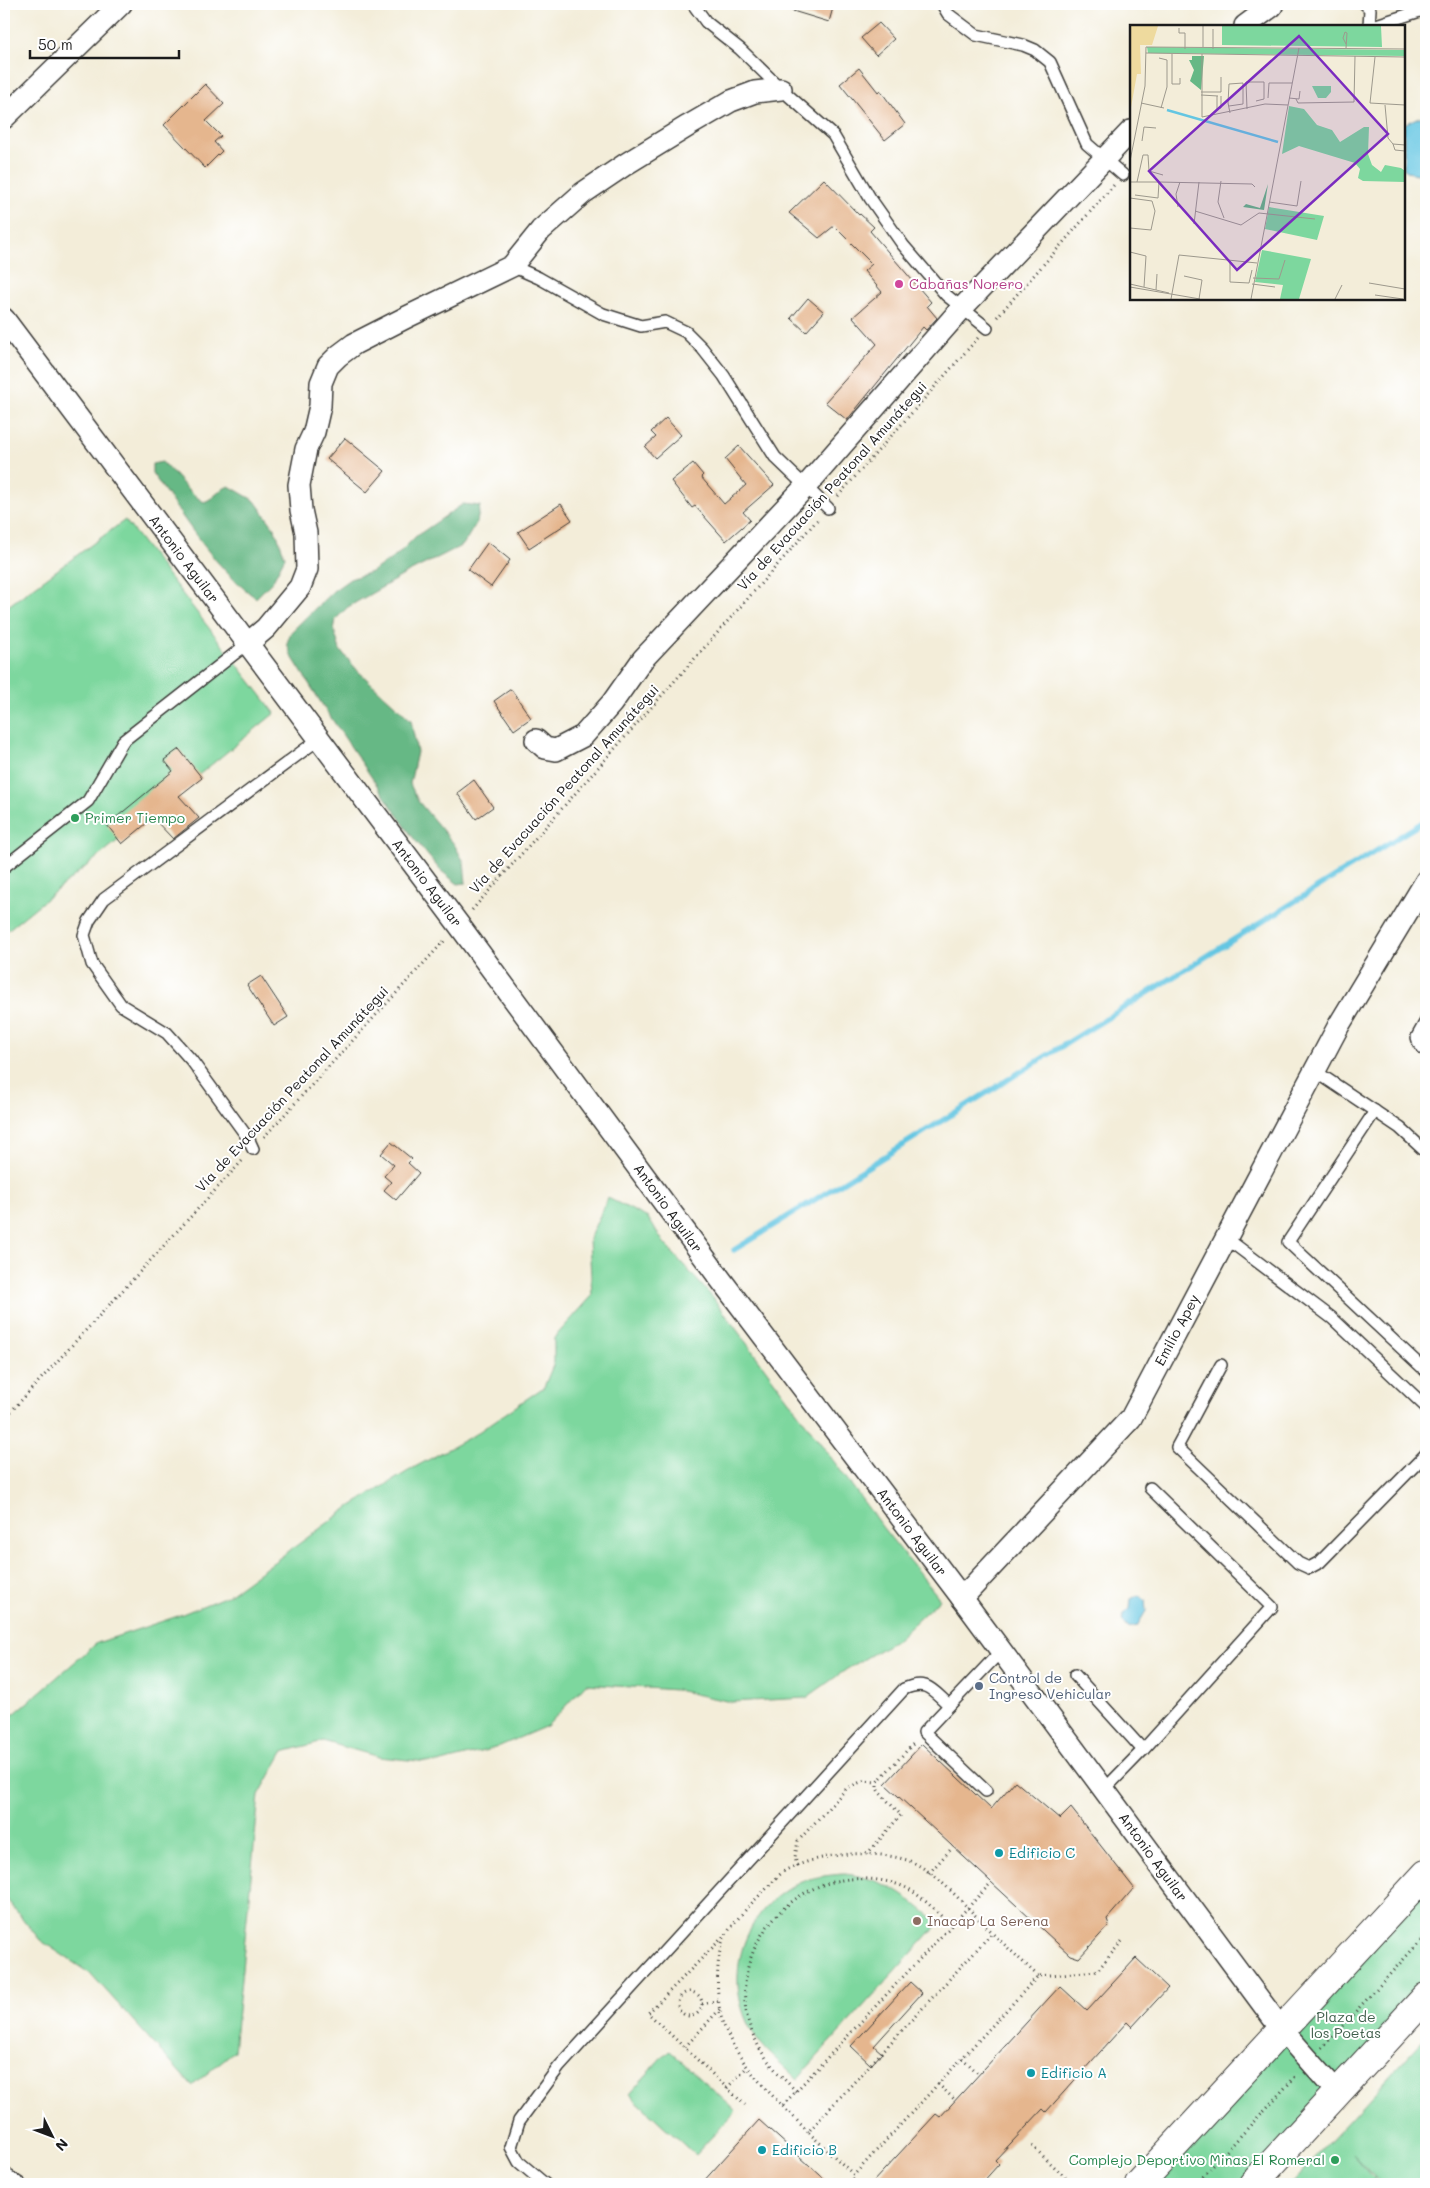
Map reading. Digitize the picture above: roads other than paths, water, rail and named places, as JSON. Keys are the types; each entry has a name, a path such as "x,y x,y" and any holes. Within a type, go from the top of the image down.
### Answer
{"main road":[{"path":"1139,2184 1426,1874"},
{"path":"1254,2184 1426,1997"}],"street":[{"path":"4,118 118,5"},
{"path":"1246,25 1272,5"},
{"path":"1256,25 1272,5"},
{"path":"247,644 266,628 300,587 307,569 306,533 301,510 299,485 306,450 314,432 318,414 321,384 328,366 354,344 512,266 541,230 583,193 626,164 731,101 755,92 781,90"},
{"path":"536,740 545,748 556,750 583,736 612,703 643,659 806,486 962,308 1130,132"},
{"name":"Antonio Aguilar","path":"4,319 459,925 721,1280 962,1598 1282,2030 1338,2093"},
{"name":"Emilio Apey","path":"962,1598 1130,1418 1339,1025 1426,881"}],"lane":[{"path":"693,4 706,22 740,49 781,90 833,136 870,198 903,245 946,295 987,328"},
{"path":"942,4 948,14 976,35 1024,45 1050,62 1087,144 1123,175"},
{"path":"1365,4 1370,9 1369,25"},
{"path":"1376,25 1426,9"},
{"path":"512,266 539,278 603,314 641,326 664,322 686,332 702,348 724,376 775,457 828,508"},
{"path":"4,867 88,801 123,741 247,644"},
{"path":"253,1149 248,1138 192,1060 167,1033 121,1005 92,964 84,935 104,900 319,739"},
{"path":"1426,1021 1417,1037 1419,1044 1426,1051"},
{"path":"1315,1071 1400,1128 1426,1152"},
{"path":"1375,1111 1288,1242 1426,1371"},
{"path":"1226,1238 1332,1318 1426,1407"},
{"path":"1221,1365 1177,1447 1298,1563 1309,1568 1320,1562 1426,1454"},
{"path":"1104,1790 1144,1750 1272,1607 1150,1488"},
{"path":"986,1791 924,1732 1001,1651"},
{"path":"1075,1675 1144,1750"},
{"path":"546,2184 519,2162 511,2147 519,2121 559,2067 904,1688 914,1684 924,1684 949,1705"},
{"path":"4,2173 20,2184"}],"water":[{"path":"1419,117 1426,117 1426,175 1411,173 1405,170 1405,124"},
{"path":"1138,1595 1145,1600 1146,1611 1137,1626 1128,1628 1122,1620 1124,1614 1130,1609 1131,1599"}],"waterway":[{"path":"734,1250 1426,820"}],"place":[{"name":"Cabañas Norero","path":"899,284"},
{"name":"Primer Tiempo","path":"75,818"},
{"name":"Control de Ingreso Vehicular","path":"979,1686"},
{"name":"Edificio C","path":"999,1853"},
{"name":"Inacap La Serena","path":"917,1921"},
{"name":"Edificio A","path":"1031,2073"},
{"name":"Edificio B","path":"762,2150"},
{"name":"Complejo Deportivo Minas El Romeral","path":"1335,2160"}],"park label":[{"name":"Plaza de los Poetas","path":"1346,2025"}]}
